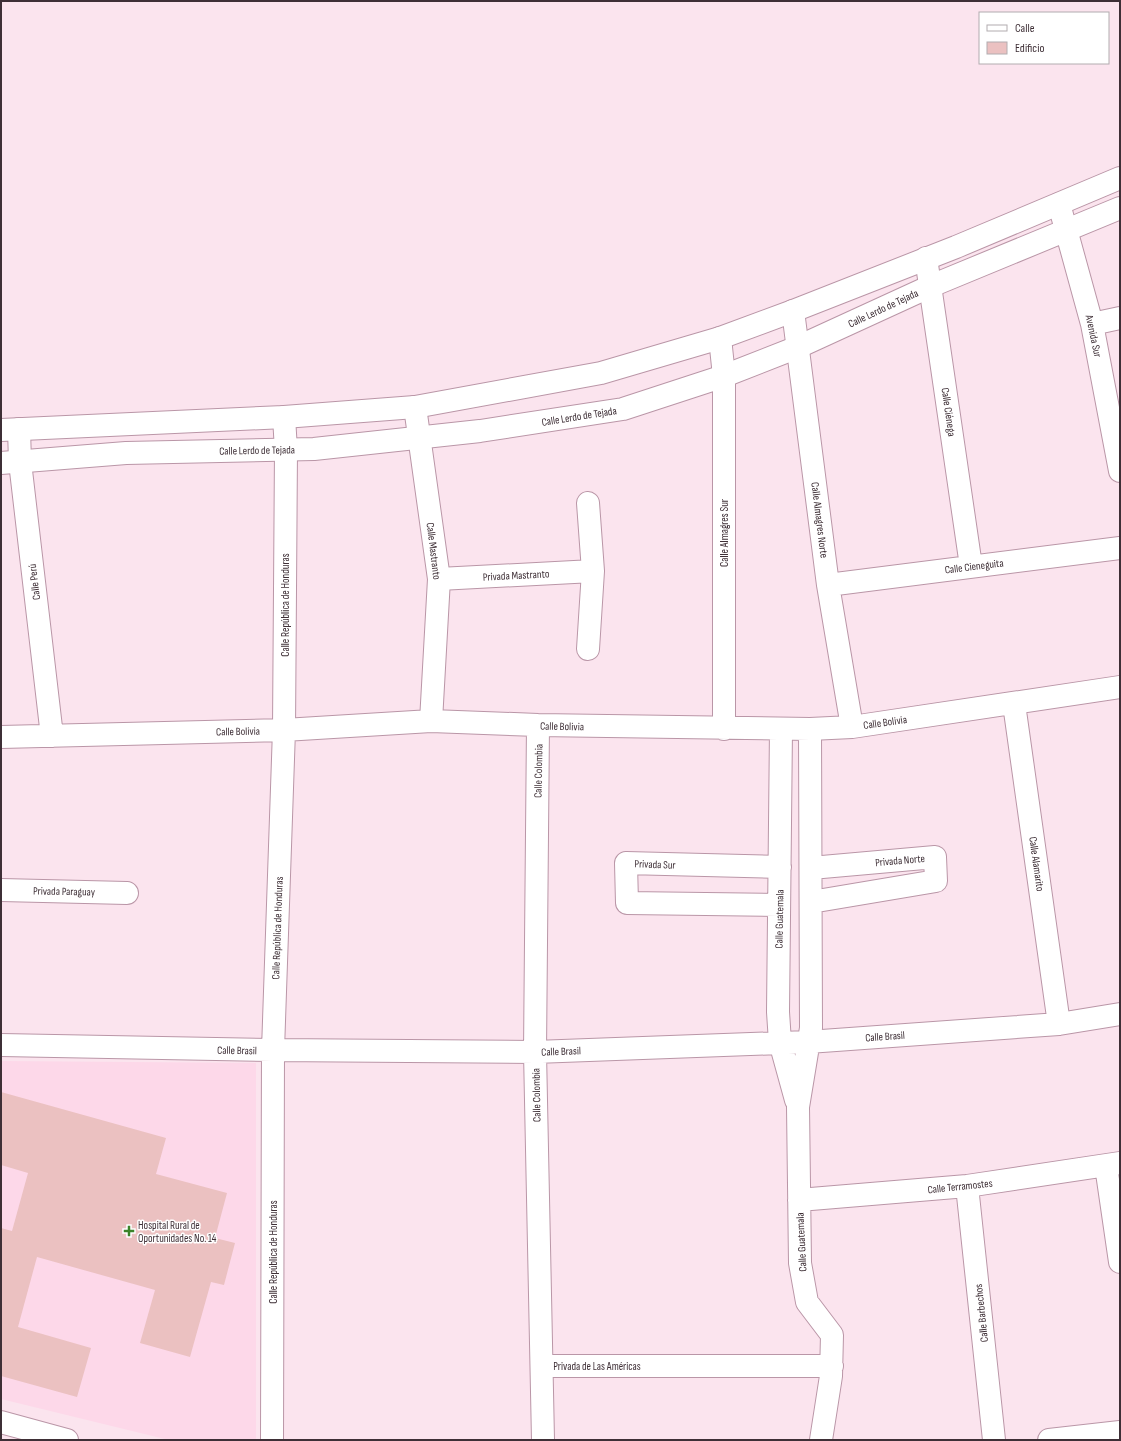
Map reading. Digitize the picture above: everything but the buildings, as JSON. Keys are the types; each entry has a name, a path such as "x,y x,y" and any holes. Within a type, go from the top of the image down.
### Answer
{"street":[{"path":"10,429 284,417 316,413 415,406 601,373 720,338 793,311 926,258 956,248 1120,178"},
{"name":"Avenida Sur","path":"1059,204 1092,324 1120,466"},
{"name":"Calle Lerdo de Tejada","path":"11,462 126,453 314,450 480,431 623,409 724,376 798,348 931,286 1120,208"},
{"name":"Calle Ciénega","path":"926,258 971,566"},
{"name":"Calle Almagres Norte","path":"793,311 828,585 852,727"},
{"path":"1092,324 1120,318"},
{"name":"Calle Almagres Sur","path":"720,338 724,376 724,729"},
{"name":"Calle Mastranto","path":"415,406 439,579 431,721"},
{"name":"Calle República de Honduras","path":"272,1440 273,1050 284,730 286,450 284,417"},
{"name":"Calle Perú","path":"10,429 11,462 52,736"},
{"path":"588,503 593,571 588,649"},
{"name":"Calle Cieneguita","path":"828,585 1120,548"},
{"name":"Privada Mastranto","path":"439,579 593,571"},
{"name":"Calle Bolivia","path":"1,737 284,730 431,721 724,729 810,729 852,727 1120,687"},
{"name":"Calle Alamarito","path":"1014,704 1059,1024"},
{"name":"Calle Colombia","path":"538,725 535,1052 542,1366 542,1440"},
{"name":"Calle Guatemala","path":"781,729 778,1012 780,1042 798,1107"},
{"name":"Calle Guatemala","path":"810,729 812,902 810,1028 798,1107 799,1200 800,1263 807,1302 832,1336 832,1366 821,1440"},
{"name":"Privada Norte","path":"811,868 935,857 936,881 812,902"},
{"name":"Privada Sur","path":"779,905 627,903 626,863 780,867"},
{"name":"Privada Paraguay","path":"1,890 127,892"},
{"name":"Calle Brasil","path":"1,1046 535,1052 808,1042 1059,1024 1120,1014"},
{"path":"1113,1165 1120,1262"},
{"name":"Calle Terramostes","path":"799,1200 967,1186 1113,1165"},
{"name":"Calle Barbechos","path":"967,1186 994,1440"},
{"name":"Privada de Las Américas","path":"542,1366 832,1366"},
{"path":"1,1422 67,1440"},
{"path":"1049,1440 1120,1432"}],"shaded area":[{"name":"Hospital Rural de Oportunidades No. 14","path":"1,1061 256,1063 256,1440 169,1440 1,1399"}],"place":[{"name":"Hospital Rural de Oportunidades No. 14","path":"129,1231"}]}
